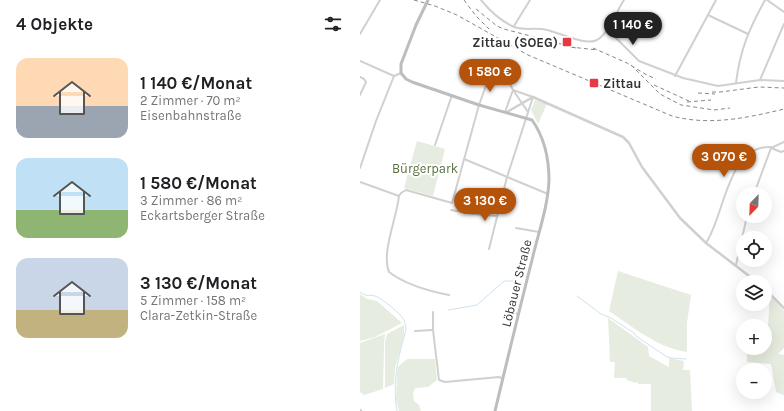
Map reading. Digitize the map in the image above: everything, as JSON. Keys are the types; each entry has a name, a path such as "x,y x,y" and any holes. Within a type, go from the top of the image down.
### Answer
{"main road":[{"path":"428,0 400,64 401,73 412,82 479,105 526,117"},
{"name":"Löbauer Straße","path":"495,411 548,194 548,168 545,148 534,123 526,117"}],"street":[{"path":"360,34 380,0"},
{"path":"481,0 490,11 514,26 524,29 546,29 589,42 598,40 607,33 623,1 619,0"},
{"path":"514,26 530,0"},
{"path":"675,76 716,0"},
{"path":"736,83 740,54 748,34 766,0 784,12"},
{"path":"708,15 748,34"},
{"path":"760,80 784,24"},
{"path":"607,33 613,35 636,60 675,76 721,86 760,80 784,81"},
{"path":"360,61 394,76"},
{"path":"449,295 413,285 401,280 389,272 387,261 389,241 399,196 401,192 406,190 452,203 479,105 489,77 495,69 503,71 513,90 528,112"},
{"path":"360,168 376,121 394,76 401,73"},
{"path":"360,77 366,82 360,95"},
{"path":"513,90 533,97 626,138 642,167 669,203 692,230 706,243 736,265"},
{"path":"506,112 513,90"},
{"path":"435,145 452,95"},
{"path":"506,112 533,97"},
{"path":"489,249 507,177 533,97"},
{"path":"757,187 771,148 784,142"},
{"path":"706,243 718,219 731,178 745,157 755,151 767,147 781,152 784,151"},
{"path":"464,159 548,194"},
{"path":"360,182 399,196"},
{"path":"451,210 497,216"},
{"path":"516,228 539,232"},
{"path":"738,267 748,275"},
{"path":"772,296 784,308"},
{"path":"505,310 518,314"},
{"path":"433,312 433,330 438,378 441,381 445,382 499,377 503,379"},
{"path":"415,331 433,330"}],"green space":[{"path":"535,100 547,104 538,124 531,110"},
{"name":"Bürgerpark","path":"417,141 445,149 433,196 404,188"},
{"path":"618,271 691,295 687,323 687,352 676,350 646,336 609,311"},
{"path":"360,294 367,299 377,301 402,323 375,337 360,341"},
{"path":"772,297 784,311 784,348 778,354 784,355 784,395 776,392 772,363 747,362 747,355 772,355 772,319 768,319 769,311 772,311"},
{"path":"608,318 648,347 649,356 669,367 669,358 684,361 683,370 690,370 692,411 651,411 651,384 638,384 638,382 636,383 627,380 626,378 614,378 615,362 610,362"},
{"path":"404,325 404,335 395,368 394,384 385,388 385,343 387,334"},
{"path":"385,334 383,389 364,395 360,392 360,343"},
{"path":"407,359 435,359 437,380 428,387 415,388 413,394 414,401 419,405 421,411 399,411 396,399 397,372 398,367"}],"waterway":[{"path":"448,310 477,305 504,281 515,281"},
{"path":"360,292 375,296 382,300 402,317 406,326 398,360 395,390 397,411"},
{"path":"577,296 601,314 611,318 667,357 686,359"}],"railway":[{"path":"414,0 435,6 457,15 528,55 672,116 686,119 714,121 742,118 784,109"},
{"path":"464,0 476,16 489,29"},
{"path":"476,9 497,26 504,29 576,48"},
{"path":"570,47 598,50"},
{"path":"593,48 627,63 656,79"},
{"path":"631,65 660,94 681,105 714,110 730,108"},
{"path":"654,85 689,101"},
{"path":"712,92 759,87 784,88"},
{"path":"698,93 715,94"},
{"path":"687,102 711,100"}],"place":[{"name":"Zittau (SOEG)","path":"567,42"},
{"name":"Zittau","path":"594,83"}]}
